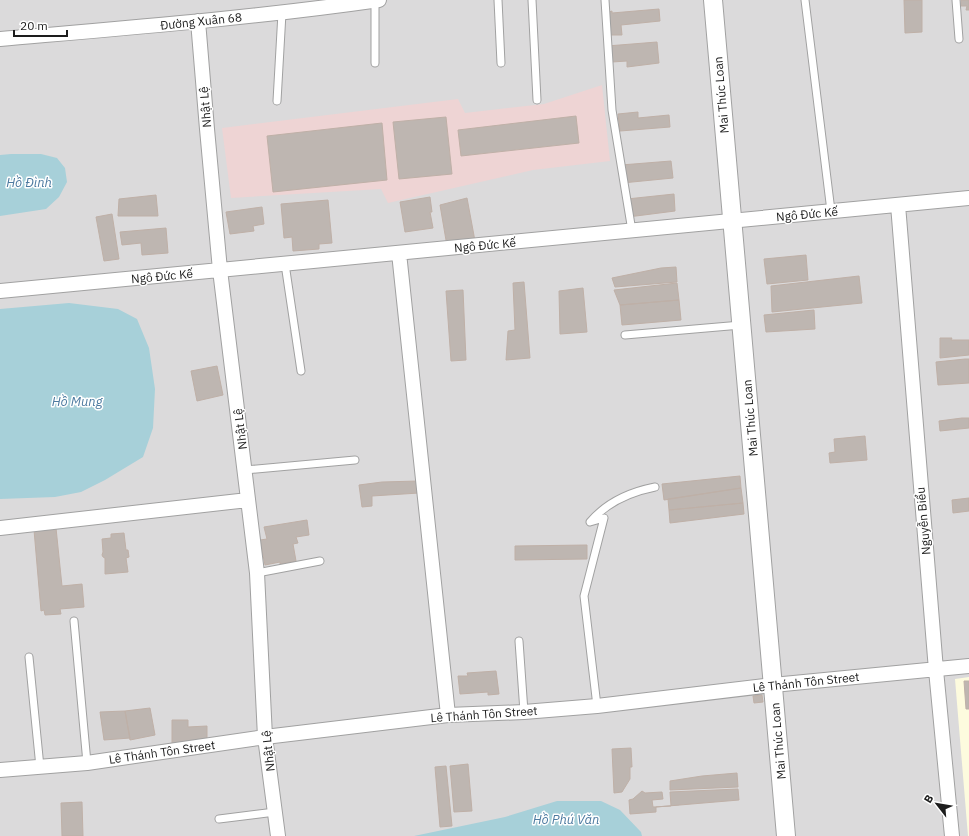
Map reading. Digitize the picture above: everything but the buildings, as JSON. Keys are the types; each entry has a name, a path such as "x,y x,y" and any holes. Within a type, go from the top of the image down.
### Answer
{"street":[{"name":"Đường Xuân 68","path":"0,39 282,13 378,0"},
{"name":"Mai Thúc Loan","path":"713,0 786,836"},
{"name":"Nhật Lệ","path":"198,21 220,270 257,573 265,737 278,836"},
{"name":"Ngô Đức Kế","path":"0,291 969,198"},
{"name":"Nguyễn Biểu","path":"898,205 936,670 952,836"},
{"path":"399,253 448,715"},
{"path":"0,528 248,500"},
{"name":"Lê Thánh Tôn Street","path":"0,770 88,763 265,737 448,715 524,712 597,706 773,685 969,666"}],"lane":[{"path":"375,0 375,63"},
{"path":"498,0 501,63"},
{"path":"532,0 537,100"},
{"path":"605,0 612,110 632,230"},
{"path":"805,0 831,212"},
{"path":"956,0 959,39"},
{"path":"277,101 282,13"},
{"path":"285,264 301,371"},
{"path":"625,335 741,325"},
{"path":"245,470 355,460"},
{"path":"597,706 584,596 604,518 590,522 598,513 623,497 638,490 655,486"},
{"path":"257,573 320,562"},
{"path":"74,621 88,763"},
{"path":"519,641 524,712"},
{"path":"28,656 40,767"},
{"path":"219,819 275,812"}],"shaded area":[{"path":"0,0 969,0 969,836 0,836"},
{"path":"602,85 610,161 533,170 388,203 381,189 231,198 222,128 458,99 465,113 544,104"},
{"path":"969,677 969,836 968,836 955,679"}],"water":[{"name":"Hồ Đình","path":"41,154 57,158 65,168 67,182 59,197 46,209 0,216 0,155"},
{"name":"Hồ Mung","path":"69,303 118,309 137,319 149,348 155,389 153,428 143,457 105,480 81,492 55,497 0,499 0,309"},
{"name":"Hồ Phú Văn","path":"557,801 601,801 620,810 641,832 642,836 414,836 505,817"}]}
